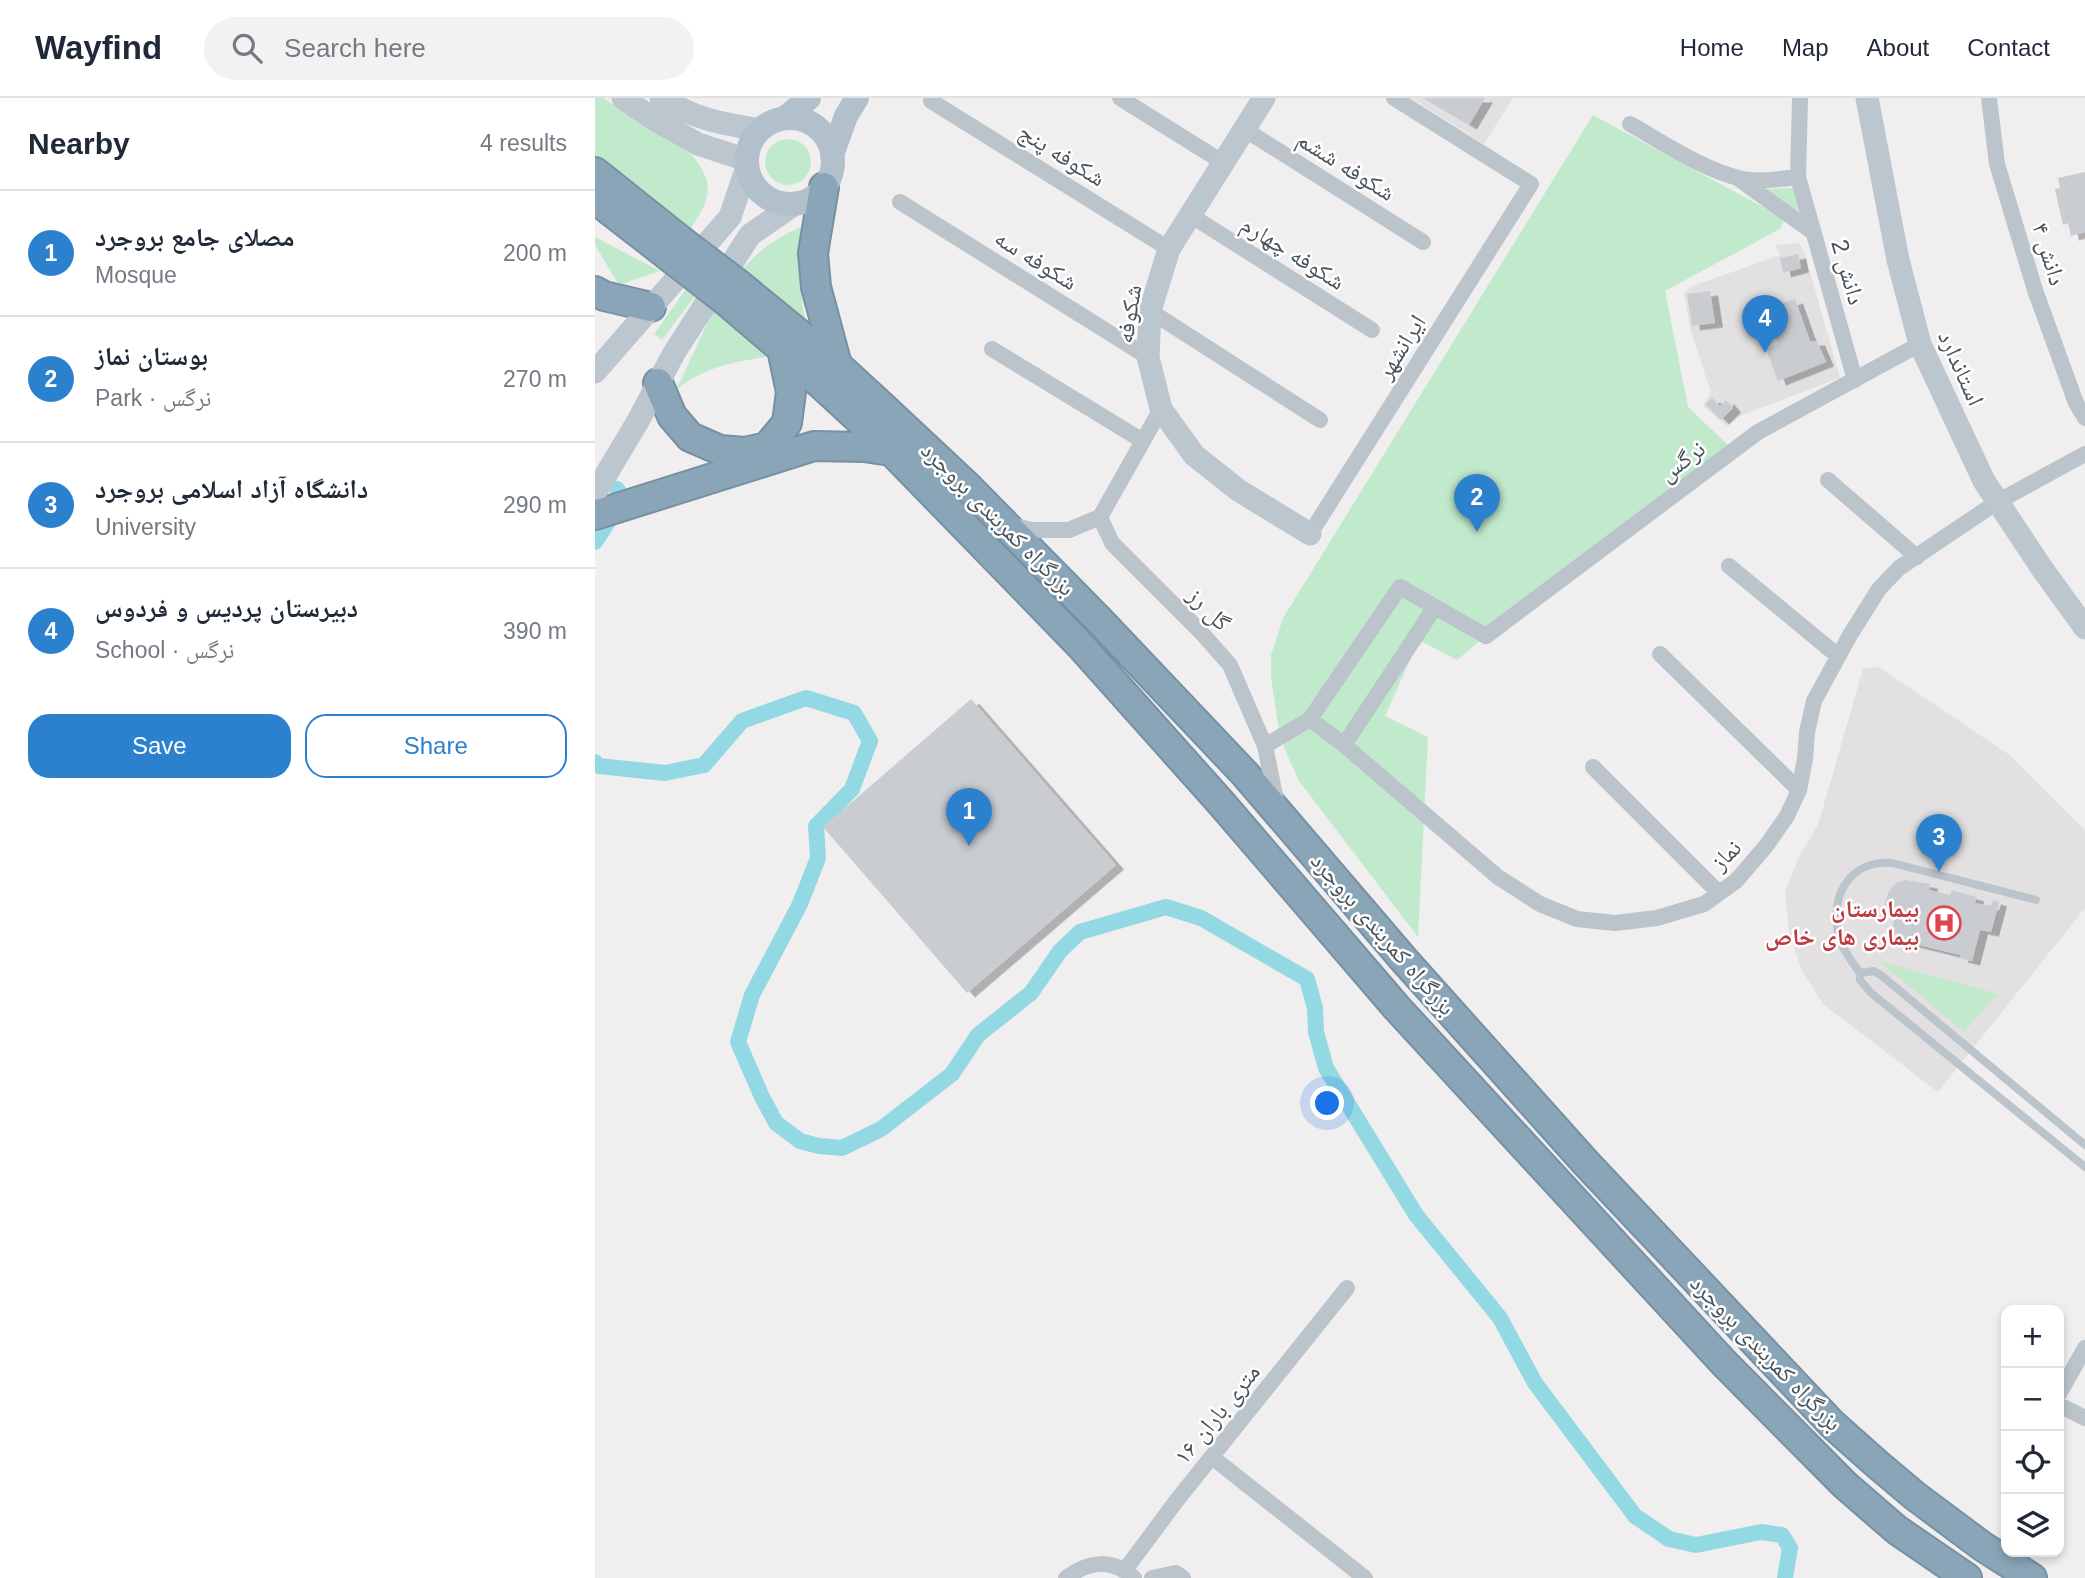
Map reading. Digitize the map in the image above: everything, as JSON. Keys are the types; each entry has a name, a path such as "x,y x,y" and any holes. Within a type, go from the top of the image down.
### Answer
{"highway":[{"path":"595,172 669,247"},
{"path":"824,187 813,253 816,287 837,365"},
{"path":"595,198 732,292"},
{"path":"595,220 669,247"},
{"path":"595,291 604,296 651,307"},
{"name":"بزرگراه کمربندی بروجرد","path":"732,292 837,365 1005,524 1245,774 1405,961 1577,1153 1832,1423 1915,1496 1982,1546 2032,1578"},
{"name":"بزرگراه کمربندی بروجرد","path":"732,292 782,349 891,451 1081,646 1222,804 1397,1008 1724,1363 1845,1485 1896,1530 1967,1578"},
{"path":"658,383 672,416 690,437 720,450 745,453 767,447 787,423 791,392 782,349"},
{"path":"595,515 814,446 864,447 891,451"}],"main road":[{"path":"809,98 785,118 767,124 753,138 748,149 747,164 750,178 756,187 764,195 785,203 807,200 824,187 831,173 832,155 846,116 857,98"},
{"path":"785,118 805,121 815,127 823,134 832,155"}],"street":[{"path":"595,372 730,217 747,164 698,144 623,98"},
{"path":"661,98 709,121 760,130"},
{"path":"1120,98 1224,163"},
{"name":"شکوفه","path":"1264,98 1169,248 1150,311 1148,357 1161,409 1194,455 1238,490 1310,534"},
{"name":"ایرانشهر","path":"1310,534 1531,184 1394,98"},
{"name":"دانش 2","path":"1800,98 1798,177 1855,380"},
{"name":"استاندارد","path":"1867,98 1898,260 1920,344 1984,481 2085,628"},
{"name":"دانش ۴","path":"1989,98 1997,164 2027,264 2076,403 2085,418"},
{"name":"شکوفه پنج","path":"932,100 1169,248"},
{"path":"1630,124 1704,165 1739,179 1814,233"},
{"name":"شکوفه ششم","path":"1244,129 1423,242"},
{"path":"1739,179 1798,177"},
{"name":"شکوفه سه","path":"899,202 1148,357"},
{"path":"595,493 674,353 750,235 796,203"},
{"name":"شکوفه چهارم","path":"1190,215 1372,330"},
{"path":"1150,311 1320,420"},
{"name":"نرگس","path":"1435,607 1486,636 1758,432 1920,344"},
{"path":"992,349 1143,441"},
{"path":"1005,524 1033,530 1069,530 1100,517 1161,409"},
{"name":"نماز","path":"1310,719 1498,877 1540,904 1577,919 1615,923 1657,918 1704,904 1736,881 1787,816 1798,790 1814,701 1879,589 1899,568 1997,502 2085,454"},
{"path":"1828,480 1917,557"},
{"name":"گل رز","path":"1100,517 1112,543 1230,665 1265,746 1278,812"},
{"path":"1729,566 1838,656"},
{"path":"1265,746 1310,719 1400,587 1435,607 1344,745"},
{"path":"1660,654 1798,790"},
{"path":"1593,766 1719,893"},
{"name":"۱۶ متری باران","path":"1129,1574 1212,1457 1347,1288"},
{"path":"2064,1385 2085,1348"},
{"path":"2064,1408 2085,1418"},
{"path":"1212,1457 1365,1578"},
{"path":"1066,1578 1079,1568 1094,1564 1110,1564 1129,1574"},
{"path":"1152,1578 1176,1573 1183,1578"}],"lane":[{"path":"2036,900 1892,863 1875,863 1852,874 1843,887 1837,907 1840,940 1860,973 1860,980 1870,992 2085,1167"},
{"path":"1860,973 1874,971 1882,976 2085,1145"}],"shaded area":[{"path":"1411,98 1513,98 1484,144"},
{"path":"1799,243 1805,254 1840,378 1742,415 1727,426 1703,406 1711,393 1690,328 1684,292 1690,287 1780,255 1775,245"},
{"path":"1879,667 2011,756 2085,830 2085,908 1938,1092 1823,1004 1801,969 1789,931 1785,890 1800,855 1818,825 1863,669"}],"green space":[{"path":"595,98 603,98 691,154 699,165 705,175 708,192 690,230 682,230 595,160"},
{"path":"1593,115 1785,219 1780,229 1665,291 1688,407 1729,446 1457,660 1419,640 1385,716 1428,737 1418,937 1299,781 1285,750 1278,725 1271,677 1271,655 1283,618"},
{"path":"788,139 805,145 811,162 805,179 788,185 771,179 765,162 771,145"},
{"path":"1795,188 1802,214 1762,189"},
{"path":"811,223 801,286 807,324 740,273 755,256 772,243"},
{"path":"595,237 660,271 619,285 595,245"},
{"path":"686,289 695,296 662,340 654,334"},
{"path":"713,311 768,357 719,367 697,376 676,390"},
{"path":"1879,961 1998,994 1964,1032"}],"building":[{"path":"1423,98 1485,98 1469,125"},
{"path":"2085,172 2085,232 2071,236 2068,223 2063,225 2055,189 2060,188 2058,178"},
{"path":"1798,254 1801,268 1783,273 1780,258"},
{"path":"1710,291 1715,323 1692,326 1687,294"},
{"path":"1795,299 1810,341 1817,341 1826,362 1778,381 1766,349 1778,344 1762,310 1773,306 1775,312 1785,308 1783,303"},
{"path":"1712,398 1720,406 1726,400 1733,408 1721,420 1705,404"},
{"path":"971,699 1116,865 967,993 823,827"},
{"name":"بیمارستان بیماری های خاص","path":"1905,880 1930,884 1929,890 1950,895 1952,890 1976,897 1975,903 1991,906 1993,900 1999,902 1991,932 1980,930 1972,961 1960,958 1960,955 1899,940 1899,943 1889,941 1895,916 1882,912 1889,891 1896,883"}],"waterway":[{"path":"595,542 623,499 617,489"},
{"path":"595,762 599,766 665,773 704,765 742,721 806,698 854,713 870,741 852,789 816,826 818,858 800,904 752,995 738,1042 776,1123 800,1141 842,1148 881,1129 952,1074 978,1035 1031,993 1060,951 1080,932 1166,907 1201,918 1307,979 1315,1008 1316,1032 1326,1068 1416,1215 1500,1318 1535,1383 1635,1516 1669,1539 1696,1545 1761,1532 1782,1535 1790,1548 1785,1578"}],"place":[{"name":"دبیرستان پردیس و فردوس","path":"1765,353"},
{"name":"بوستان نماز","path":"1477,532"},
{"name":"مصلای جامع بروجرد","path":"969,846"},
{"name":"دانشگاه آزاد اسلامی بروجرد","path":"1939,872"},
{"name":"بیمارستان بیماری های خاص","path":"1944,923"}]}
